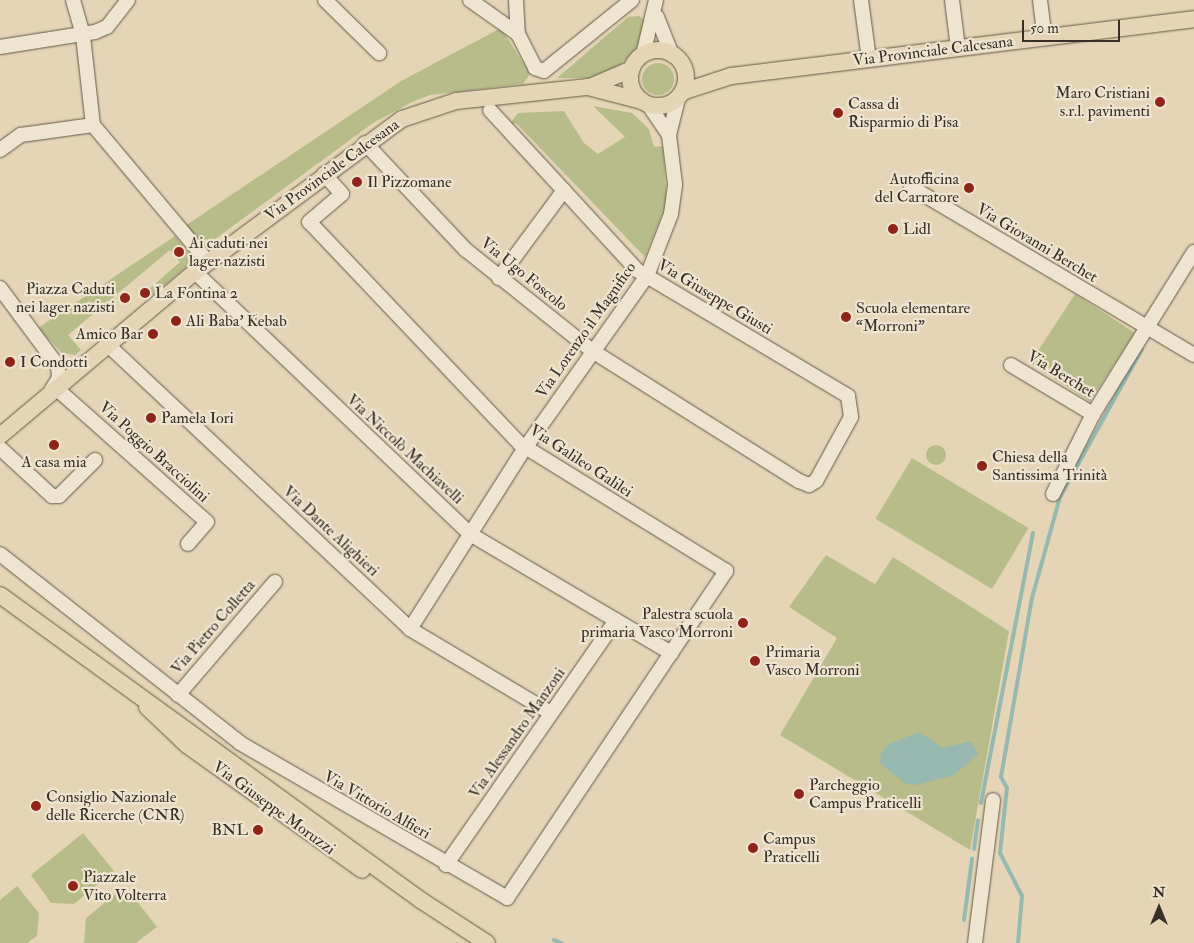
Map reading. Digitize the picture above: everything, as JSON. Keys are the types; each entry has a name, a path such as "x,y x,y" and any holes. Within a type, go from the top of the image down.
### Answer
{"main road":[{"name":"Via Provinciale Calcesana","path":"678,61 698,74 731,76 1194,19"},
{"path":"658,51 678,61 680,95 664,106 645,102 633,90 632,69 643,55 658,51"},
{"name":"Via Provinciale Calcesana","path":"0,436 195,272 365,143 402,118 442,104 588,88 632,69"},
{"name":"Via Provinciale Calcesana","path":"680,95 731,76"},
{"name":"Via Provinciale Calcesana","path":"588,88 645,102"},
{"name":"Via Giuseppe Moruzzi","path":"0,595 140,697 165,728 233,780 350,862 422,901 487,943"}],"street":[{"path":"73,0 83,36 94,125 208,262"},
{"path":"0,47 83,36 107,27 128,0"},
{"path":"325,0 379,53"},
{"path":"470,0 498,16 518,34"},
{"path":"861,0 869,59"},
{"path":"952,0 958,48"},
{"path":"1040,0 1045,38"},
{"path":"498,16 516,4 518,34 531,61 540,71 549,70 630,2 655,4"},
{"path":"643,55 655,4"},
{"path":"655,4 678,61"},
{"name":"Via Lorenzo il Magnifico","path":"410,628 525,448 647,276 674,199 669,135 680,95"},
{"name":"Via Lorenzo il Magnifico","path":"645,102 669,135"},
{"name":"Via Giuseppe Giusti","path":"490,110 647,276 851,400 851,417 816,481 810,485"},
{"path":"0,150 21,135 94,125"},
{"name":"Via Ugo Foscolo","path":"365,143 457,242 499,278 594,352 810,485"},
{"name":"Via Galileo Galilei","path":"324,174 342,194 309,222 525,448 726,570 671,653"},
{"name":"Via Giovanni Berchet","path":"911,187 1145,329 1194,355"},
{"path":"499,278 564,190"},
{"path":"1052,494 1093,414 1194,252"},
{"name":"Via Niccolò Machiavelli","path":"195,272 470,534 616,620"},
{"path":"0,288 59,369 59,378 52,393"},
{"name":"Via Dante Alighieri","path":"108,345 410,628 551,713"},
{"name":"Via Berchet","path":"1011,365 1093,414"},
{"name":"Via Poggio Bracciolini","path":"52,393 207,522 188,544"},
{"path":"0,448 52,496 59,496 95,460"},
{"name":"Via Vittorio Alfieri","path":"0,554 259,755 446,865 507,898 671,653"},
{"name":"Via Pietro Colletta","path":"178,694 275,582"},
{"path":"616,620 671,653"},
{"name":"Via Alessandro Manzoni","path":"446,865 616,620"},
{"path":"975,943 993,800"}],"green space":[{"path":"639,16 644,20 639,46 617,68 595,78 557,78 628,17"},
{"path":"501,28 530,74 523,84 430,95 410,103 373,123 214,240 197,239 185,226 401,81"},
{"path":"658,63 669,68 674,79 669,90 658,95 647,90 642,79 647,68"},
{"path":"593,106 632,113 649,129 654,147 663,146 667,202 645,257 516,123 509,125 518,113 564,111 584,143 598,154 625,137"},
{"path":"175,236 195,260 153,295 149,289 180,262 170,250 68,335 81,350 75,355 62,353 38,328"},
{"path":"1075,294 1135,333 1090,401 1030,363"},
{"path":"936,445 943,448 946,455 943,462 936,465 929,462 926,455 929,448"},
{"path":"912,458 1029,528 992,589 875,519"},
{"path":"826,555 875,584 893,557 1009,631 970,850 780,735 837,638 789,607"},
{"path":"83,833 114,871 74,904 51,903 31,875"},
{"path":"17,886 39,913 37,936 27,943 0,943 0,900"},
{"path":"125,886 157,927 136,943 84,943 86,918"}],"water":[{"path":"919,732 943,748 971,741 978,754 954,775 917,785 904,783 880,763 881,753 889,744"}],"waterway":[{"path":"1018,943 1022,896 1000,853 1007,788 1001,777 1032,598 1060,497 1142,349"},
{"path":"981,803 1033,533"},
{"path":"974,849 978,820"},
{"path":"964,920 972,859"},
{"path":"554,940 561,943"}],"place":[{"name":"Maro Cristiani s.r.l. pavimenti","path":"1160,102"},
{"name":"Cassa di Risparmio di Pisa","path":"838,113"},
{"name":"Il Pizzomane","path":"357,182"},
{"name":"Autofficina del Carratore","path":"969,188"},
{"name":"Lidl","path":"893,229"},
{"name":"Ai caduti nei lager nazisti","path":"179,252"},
{"name":"La Fontina 2","path":"145,293"},
{"name":"Piazza Caduti nei lager nazisti","path":"125,298"},
{"name":"Scuola elementare “Morroni”","path":"846,317"},
{"name":"Ali Baba' Kebab","path":"176,321"},
{"name":"Amico Bar","path":"153,334"},
{"name":"I Condotti","path":"10,362"},
{"name":"Pamela Iori","path":"151,418"},
{"name":"A casa mia","path":"54,445"},
{"name":"Chiesa della Santissima Trinità","path":"982,466"},
{"name":"Palestra scuola primaria Vasco Morroni","path":"743,623"},
{"name":"Primaria Vasco Morroni","path":"755,661"},
{"name":"Parcheggio Campus Praticelli","path":"799,794"},
{"name":"Consiglio Nazionale delle Ricerche (CNR)","path":"36,806"},
{"name":"BNL","path":"258,830"},
{"name":"Campus Praticelli","path":"753,848"},
{"name":"Piazzale Vito Volterra","path":"73,886"}]}
